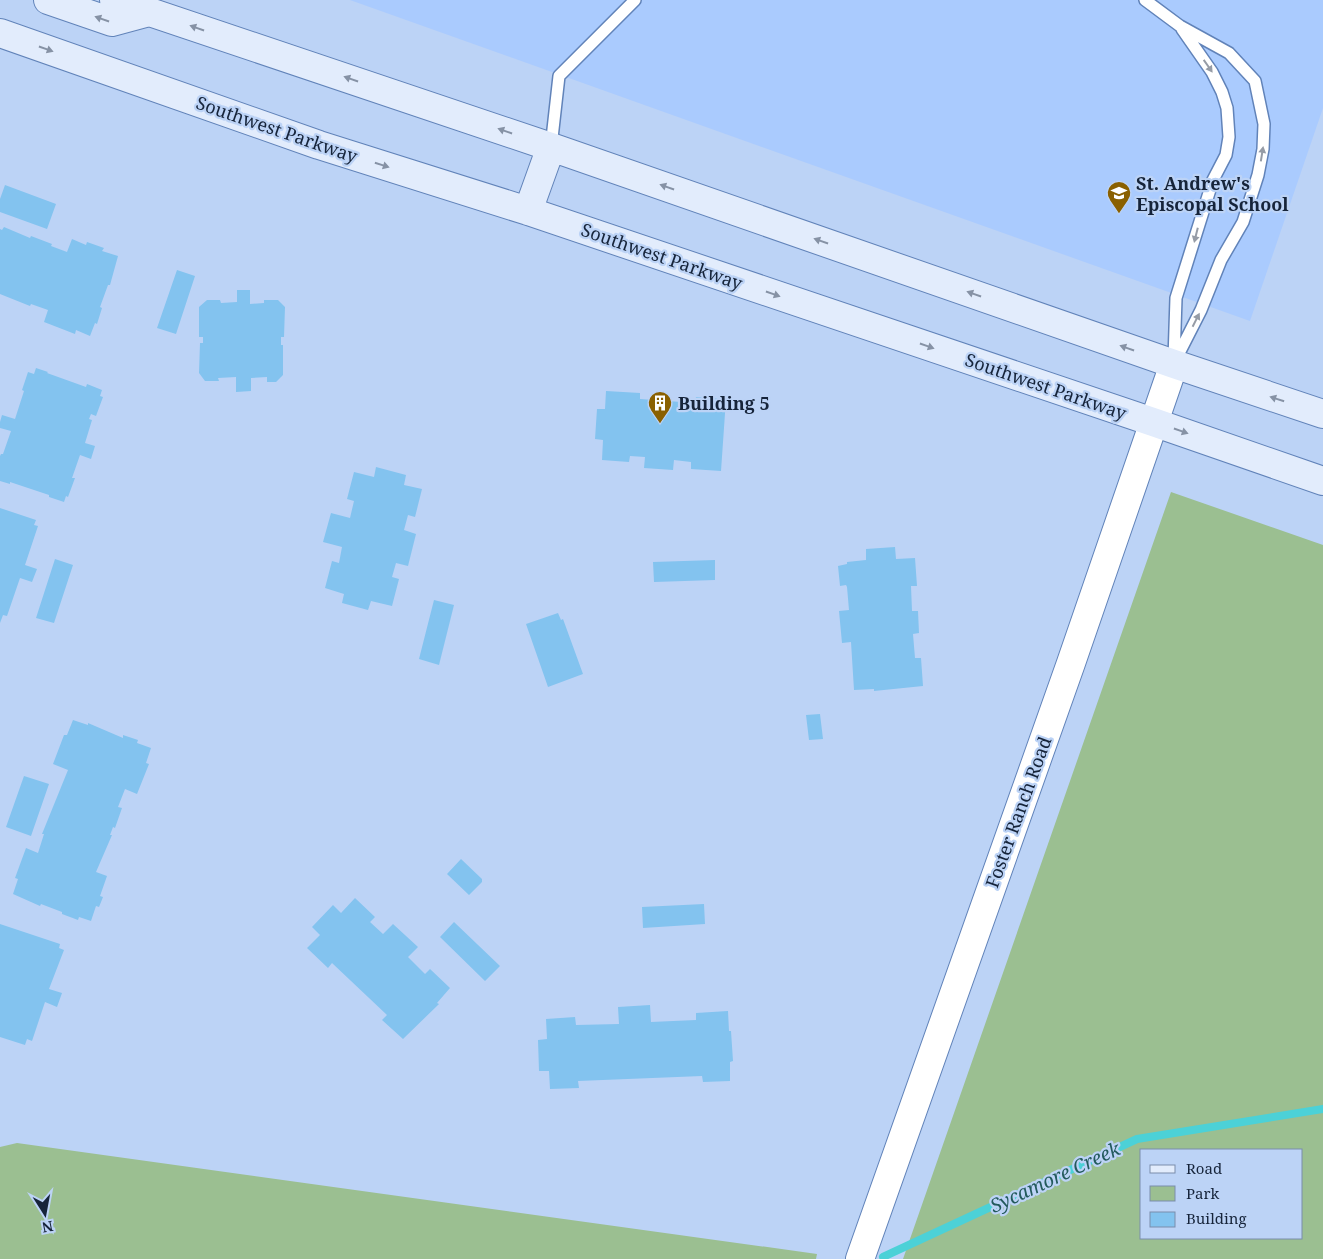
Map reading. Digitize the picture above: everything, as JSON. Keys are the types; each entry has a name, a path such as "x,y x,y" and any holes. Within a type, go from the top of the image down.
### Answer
{"main road":[{"path":"48,0 112,22 149,12"},
{"path":"114,0 551,147 1323,414"},
{"name":"Southwest Parkway","path":"0,33 319,145 528,211 1323,481"},
{"path":"528,211 551,147"}],"street":[{"name":"Foster Ranch Road","path":"860,1259 1071,663 1174,364"}],"lane":[{"path":"551,147 559,76 635,0"},
{"path":"1145,0 1180,26 1229,53 1255,81 1264,124 1263,149 1258,175 1243,222 1221,260 1201,310 1174,364"},
{"path":"1174,364 1176,298 1213,180 1226,155 1229,138 1227,108 1222,92 1212,72 1180,26"}],"shaded area":[{"name":"St. Andrew's Episcopal School","path":"350,0 1323,0 1323,108 1250,321"}],"green space":[{"path":"1171,492 1323,545 1323,1259 903,1259"},
{"path":"17,1143 817,1254 816,1259 0,1259 0,1147"}],"building":[{"path":"5,185 56,204 47,229 0,212 0,199"},
{"path":"4,227 30,238 31,236 52,244 51,246 67,252 72,239 86,245 87,242 104,248 102,251 118,256 110,285 108,285 100,307 102,308 97,324 95,323 90,336 76,330 75,334 44,322 48,310 31,304 30,306 0,294 0,229 2,230"},
{"path":"177,270 195,276 176,334 157,328"},
{"path":"237,290 250,290 250,304 264,303 264,300 278,300 285,307 284,337 281,337 281,345 283,345 283,375 276,382 267,382 267,377 251,378 251,391 236,392 236,377 218,378 219,381 205,381 199,373 200,343 203,343 203,337 199,337 199,307 207,300 220,300 221,303 237,302"},
{"path":"36,368 86,387 87,384 102,390 100,396 103,397 96,416 91,414 89,419 92,420 85,443 95,446 91,459 80,455 72,478 75,478 68,497 66,496 64,502 10,482 10,484 0,481 0,456 3,454 11,431 0,428 2,415 15,419 28,372 34,374"},
{"name":"Building 5","path":"606,391 640,393 640,399 695,403 696,397 726,399 721,471 691,469 691,462 674,460 673,470 644,468 645,457 630,456 629,462 602,460 603,440 595,439 597,409 605,409"},
{"path":"376,467 406,475 404,485 422,489 415,517 408,515 404,530 416,534 408,566 396,563 392,577 399,579 392,606 371,601 368,610 342,603 344,594 325,588 332,561 339,563 342,547 323,542 331,513 350,518 354,501 347,499 354,472 374,477"},
{"path":"0,508 36,520 34,525 38,526 25,565 37,569 32,582 20,578 7,616 3,615 0,623"},
{"path":"895,547 896,559 915,558 917,586 911,586 912,611 918,611 919,633 913,634 915,658 921,658 923,686 874,691 874,689 854,690 851,642 842,643 839,611 849,610 847,587 846,585 840,586 838,566 847,564 847,562 866,560 866,549"},
{"path":"55,559 73,565 54,623 36,618"},
{"path":"715,560 715,580 654,582 653,562"},
{"path":"434,600 454,605 439,665 419,659"},
{"path":"558,613 561,620 563,619 583,674 548,687 526,624"},
{"path":"820,714 823,739 809,740 806,715"},
{"path":"73,720 88,725 88,723 123,738 123,735 138,740 137,743 151,748 146,763 149,764 137,794 125,789 118,807 122,808 96,872 107,876 100,896 103,897 99,907 96,906 91,921 79,917 78,920 13,894 18,879 15,878 26,848 38,853 44,834 42,834 68,770 53,764 64,735 67,735"},
{"path":"24,776 49,784 31,836 6,827"},
{"path":"461,859 482,879 482,882 469,895 447,874"},
{"path":"355,898 375,917 370,922 383,934 393,924 418,947 408,957 425,974 430,969 450,988 437,1003 439,1004 403,1039 382,1020 387,1015 332,963 328,968 307,948 320,935 312,927 333,905 341,913"},
{"path":"704,904 705,924 643,928 642,907"},
{"path":"454,922 500,966 485,981 440,937"},
{"path":"0,924 60,944 59,948 64,950 49,989 62,993 57,1007 45,1002 32,1041 27,1039 25,1045 0,1037"},
{"path":"650,1005 651,1022 696,1020 696,1013 728,1011 733,1061 730,1062 730,1081 703,1082 702,1076 578,1081 579,1088 550,1089 549,1071 539,1071 538,1040 547,1039 546,1019 575,1017 576,1025 619,1024 618,1007"}],"waterway":[{"name":"Sycamore Creek","path":"883,1257 1137,1139 1323,1109"}],"place":[{"name":"St. Andrew's Episcopal School","path":"1119,214"},
{"name":"Building 5","path":"660,424"}]}
